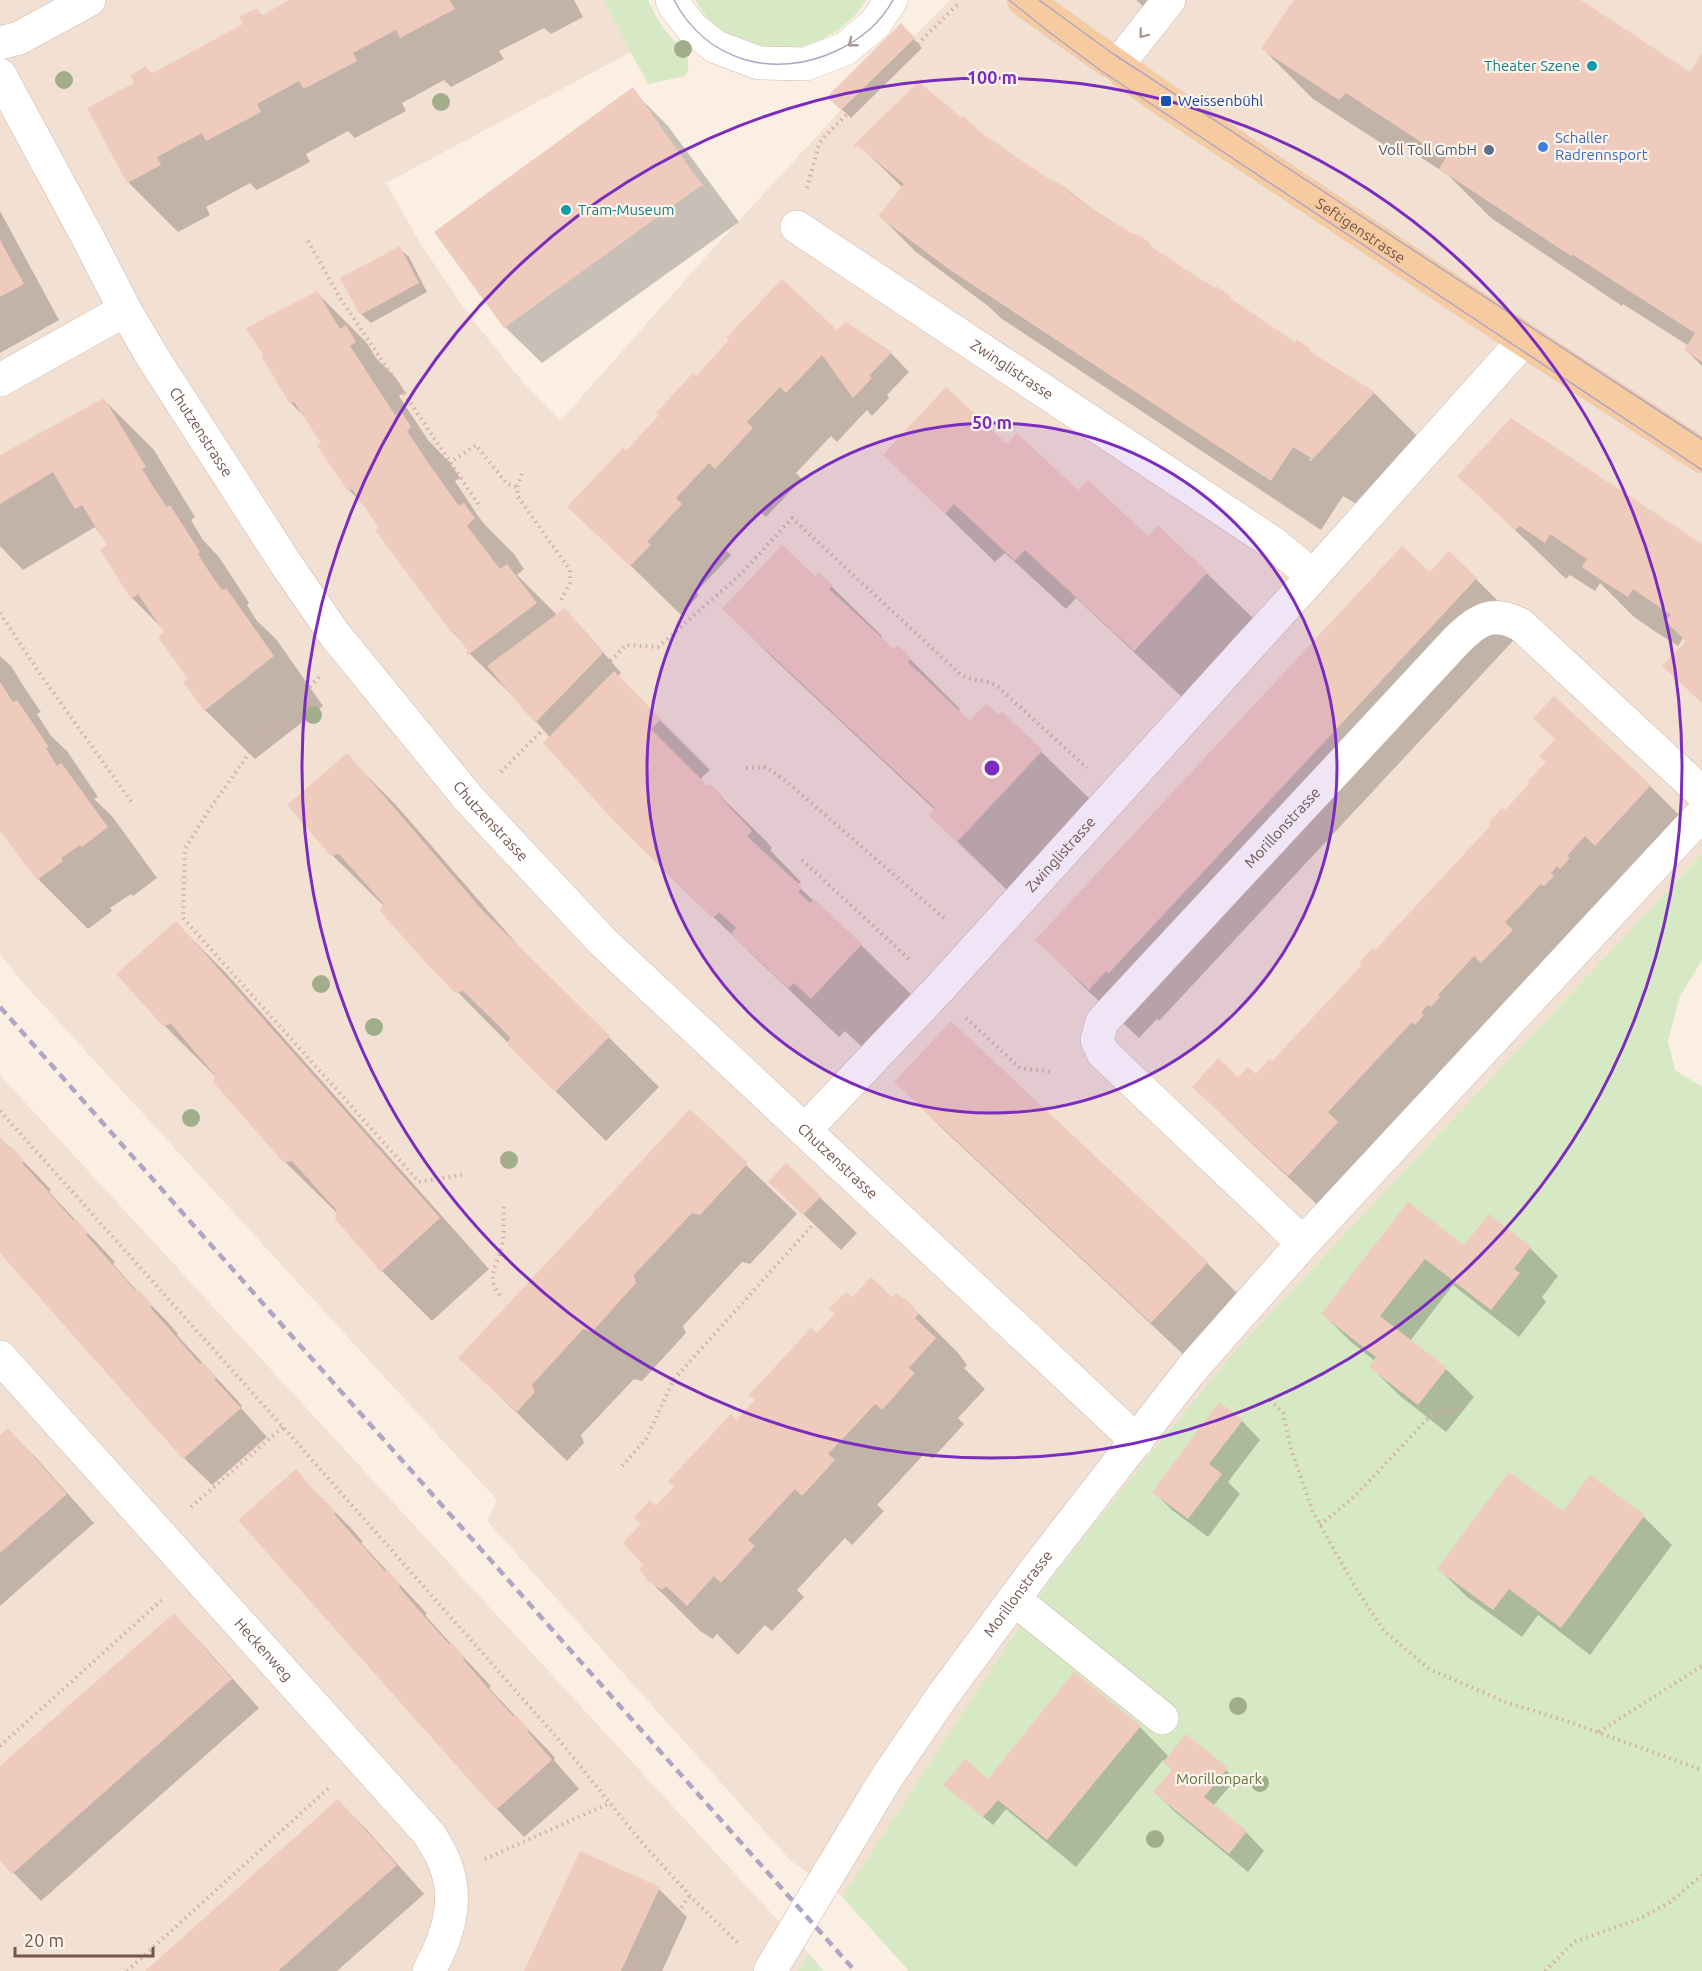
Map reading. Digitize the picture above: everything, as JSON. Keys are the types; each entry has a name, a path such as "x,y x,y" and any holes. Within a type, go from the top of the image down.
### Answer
{"main road":[{"name":"Seftigenstrasse","path":"1024,0 1116,67 1702,456"}],"street":[{"path":"0,44 19,38 89,0"},
{"path":"672,0 692,28 716,47 759,63 806,64 845,49 875,24 891,0"},
{"path":"1116,67 1169,0"},
{"name":"Chutzenstrasse","path":"0,75 154,361 292,573 343,645 454,781 603,942 1137,1441"},
{"name":"Zwinglistrasse","path":"797,227 1273,543 1313,576"},
{"path":"0,380 125,310"},
{"name":"Zwinglistrasse","path":"805,1130 937,991 1524,340"},
{"name":"Morillonstrasse","path":"1303,1243 1103,1053 1097,1040 1102,1022 1476,622 1499,617 1521,625 1702,793"},
{"name":"Morillonstrasse","path":"758,1961 941,1698 1014,1599 1190,1371 1303,1243 1702,814"},
{"name":"Heckenweg","path":"0,1358 430,1835 446,1864 452,1892 450,1922 440,1952 429,1971"},
{"path":"1014,1599 1162,1718"}],"path":[{"path":"797,227 819,144 958,4"},
{"path":"308,241 340,298 480,508"},
{"path":"449,463 476,445 507,484 517,487"},
{"path":"522,474 517,487 518,497 570,570 570,583 561,600"},
{"path":"500,772 626,645 658,647 741,574 792,518 960,674 985,680 998,687 1089,770"},
{"path":"0,613 40,675 133,804"},
{"path":"320,675 252,749 185,849 183,918 419,1182 466,1174"},
{"path":"746,768 766,767 786,781 946,921"},
{"path":"802,860 910,960"},
{"path":"937,991 1020,1068 1053,1072"},
{"path":"0,1111 559,1740 643,1844 690,1895 758,1961"},
{"path":"500,1295 492,1286 493,1272 502,1245 504,1203"},
{"path":"622,1466 646,1439 674,1379 829,1208"},
{"path":"1270,1400 1283,1413 1291,1449 1313,1512 1354,1585 1384,1631 1429,1669 1508,1703 1599,1732 1702,1770"},
{"path":"1320,1525 1356,1495 1432,1413 1464,1409"},
{"path":"160,1534 283,1427"},
{"path":"0,1746 156,1606"},
{"path":"1599,1732 1702,1666"},
{"path":"127,1971 322,1794"},
{"path":"447,1872 468,1867 610,1803"},
{"path":"1545,1971 1574,1942 1639,1919 1670,1902 1702,1875"},
{"path":"633,1971 657,1920 681,1908 690,1895"}],"shaded area":[{"path":"0,0 603,0 631,52 386,183 420,243 465,310 522,381 561,420 711,251 837,114 950,0 1702,0 1702,854 1235,1351 1048,1583 842,1897 791,1861 487,1521 497,1500 25,985 0,954"},
{"path":"0,1075 808,1953 798,1971 0,1971"}],"green space":[{"path":"603,0 648,0 664,29 687,56 688,69 685,76 648,84"},
{"path":"695,0 866,0 853,17 836,31 817,41 796,47 775,49 753,46 733,38 712,23"},
{"name":"Morillonpark","path":"1702,854 1702,960 1680,996 1668,1041 1675,1070 1702,1087 1702,1971 909,1971 842,1897 1048,1583 1235,1351"},
{"path":"808,1953 824,1971 798,1971"}],"building":[{"path":"289,0 450,0 455,9 400,38 396,30 353,53 357,61 304,89 299,81 257,104 261,112 206,141 202,133 157,157 161,165 127,183 87,108 134,83 130,75 146,66 151,74 243,24 239,17 257,8 261,16"},
{"path":"1294,0 1581,0 1690,72 1702,53 1702,362 1684,350 1695,333 1573,255 1571,256 1439,169 1446,157 1441,153 1434,149 1430,156 1426,154 1430,148 1346,93 1339,100 1261,49"},
{"path":"901,23 915,38 841,110 827,97"},
{"path":"922,78 920,83 975,128 1022,161 1070,190 1069,192 1101,214 1134,235 1143,238 1150,243 1149,245 1182,267 1215,288 1216,286 1295,342 1296,339 1311,349 1309,351 1375,392 1310,462 1311,458 1293,447 1271,481 950,270 878,216 904,184 857,145 855,148 853,146"},
{"name":"Tram-Museum","path":"633,87 704,186 699,187 504,328 434,232"},
{"path":"0,240 24,284 0,297"},
{"path":"400,246 419,283 360,315 340,278"},
{"path":"782,279 837,330 846,322 892,352 869,376 872,378 853,398 822,355 786,393 780,387 747,422 753,428 715,469 709,463 676,498 682,504 647,542 651,545 630,566 567,507 623,448 626,451 659,415 656,413 693,373 696,376 729,340 726,338"},
{"path":"317,291 340,329 346,325 356,342 350,346 395,415 401,411 411,427 407,431 429,464 459,506 464,503 475,518 467,526 500,569 507,564 537,603 468,655 466,652 468,651 454,632 452,633 375,530 379,528 352,489 348,491 317,446 321,443 294,402 290,404 246,328"},
{"path":"946,387 1007,444 1017,433 1078,490 1088,480 1148,536 1158,526 1208,572 1134,651 1025,550 1012,561 1013,559 954,504 945,514 883,455"},
{"path":"104,398 146,467 142,469 167,507 170,505 200,552 198,554 210,573 222,590 226,588 274,656 204,711 183,682 188,679 158,637 164,632 138,594 131,599 100,550 107,545 82,505 75,509 53,472 0,504 0,455"},
{"path":"1511,418 1702,544 1702,703 1662,666 1686,641 1665,621 1671,615 1633,589 1628,597 1604,582 1582,567 1587,559 1550,534 1545,543 1520,526 1515,530 1457,476"},
{"path":"782,545 815,576 819,572 833,585 829,589 894,649 898,645 911,658 908,662 970,721 986,703 999,715 1002,712 1043,750 957,842 928,815 935,808 722,609"},
{"path":"1402,546 1430,572 1449,551 1477,578 1109,973 1106,971 1089,990 1035,940"},
{"path":"565,608 603,653 535,723 487,666"},
{"path":"614,671 661,719 651,729 708,786 710,784 717,790 723,797 722,799 752,831 747,836 802,887 798,892 810,903 814,899 862,944 811,999 794,983 788,988 731,934 736,928 719,912 713,918 687,894 614,821 543,743"},
{"path":"0,682 13,702 17,700 49,747 46,748 57,766 62,764 108,827 82,847 80,845 61,858 63,861 37,880 0,831"},
{"path":"1554,696 1651,785 1595,846 1585,836 1567,856 1570,858 1560,869 1557,866 1551,873 1554,876 1544,886 1541,884 1505,922 1513,930 1481,963 1474,956 1438,995 1440,997 1431,1007 1428,1005 1424,1009 1421,1013 1424,1015 1415,1025 1412,1022 1328,1112 1338,1122 1288,1176 1192,1087 1218,1058 1238,1077 1248,1067 1256,1074 1270,1059 1272,1061 1362,965 1359,962 1373,948 1375,950 1491,825 1489,822 1502,808 1505,810 1529,784 1527,782 1546,762 1539,756 1555,739 1533,718"},
{"path":"347,753 484,912 610,1036 555,1092 508,1045 510,1037 463,991 455,993 427,964 380,911 383,903 339,854 331,856 287,805"},
{"path":"176,921 440,1218 381,1272 335,1219 337,1211 292,1161 284,1163 213,1082 215,1075 171,1024 163,1026 116,974"},
{"path":"951,1021 1208,1262 1151,1323 894,1082"},
{"path":"690,1109 748,1163 700,1215 692,1213 634,1275 636,1283 592,1332 583,1329 532,1385 535,1392 517,1412 458,1358"},
{"path":"0,1138 9,1148 11,1146 24,1161 22,1163 73,1220 75,1218 88,1233 86,1235 136,1291 139,1290 152,1305 150,1307 200,1364 202,1362 216,1378 214,1379 241,1408 183,1459 0,1253"},
{"path":"786,1163 821,1196 803,1215 768,1182"},
{"path":"1408,1202 1464,1245 1489,1214 1531,1247 1514,1269 1520,1273 1491,1310 1425,1259 1380,1316 1447,1368 1418,1405 1369,1367 1376,1357 1321,1314"},
{"path":"871,1277 892,1297 896,1293 909,1302 919,1314 915,1318 936,1338 909,1368 915,1373 882,1410 875,1404 828,1454 835,1460 802,1496 795,1489 748,1540 755,1546 721,1583 714,1576 687,1606 666,1586 662,1590 648,1581 639,1569 643,1565 623,1543 641,1524 634,1518 650,1500 656,1506 674,1487 668,1481 731,1414 737,1420 755,1400 749,1395 811,1328 817,1333 835,1314 829,1309 846,1292 852,1297"},
{"path":"1219,1402 1243,1420 1209,1464 1222,1474 1188,1519 1152,1492"},
{"path":"8,1428 67,1494 0,1553 0,1435"},
{"path":"296,1469 385,1571 387,1570 394,1577 399,1587 423,1615 449,1644 451,1642 487,1687 513,1716 515,1715 529,1729 527,1731 552,1760 496,1810 238,1520"},
{"path":"1509,1472 1563,1511 1590,1475 1645,1515 1561,1628 1509,1589 1493,1610 1437,1569"},
{"path":"174,1613 232,1679 12,1874 0,1861 0,1766"},
{"path":"1074,1672 1141,1726 1047,1840 998,1800 983,1817 943,1785 965,1759 988,1779"},
{"path":"1186,1734 1228,1768 1204,1797 1247,1831 1229,1854 1153,1792 1172,1770 1163,1762"},
{"path":"338,1799 397,1865 278,1971 145,1971"},
{"path":"580,1851 660,1887 621,1971 524,1971"}],"tram line":[{"path":"674,0 688,21 704,38 723,51 766,64 789,64 813,60 836,51 853,42 876,24 893,0"},
{"path":"1009,0 1100,70 1702,470"},
{"path":"1039,0 1112,53 1702,439"}],"railway":[{"path":"0,1007 855,1971"}],"place":[{"name":"Theater Szene","path":"1592,66"},
{"name":"Weissenbühl","path":"1166,101"},
{"name":"Schaller Radrennsport","path":"1543,147"},
{"name":"Voll Toll GmbH","path":"1489,150"},
{"name":"Tram-Museum","path":"566,210"}]}
